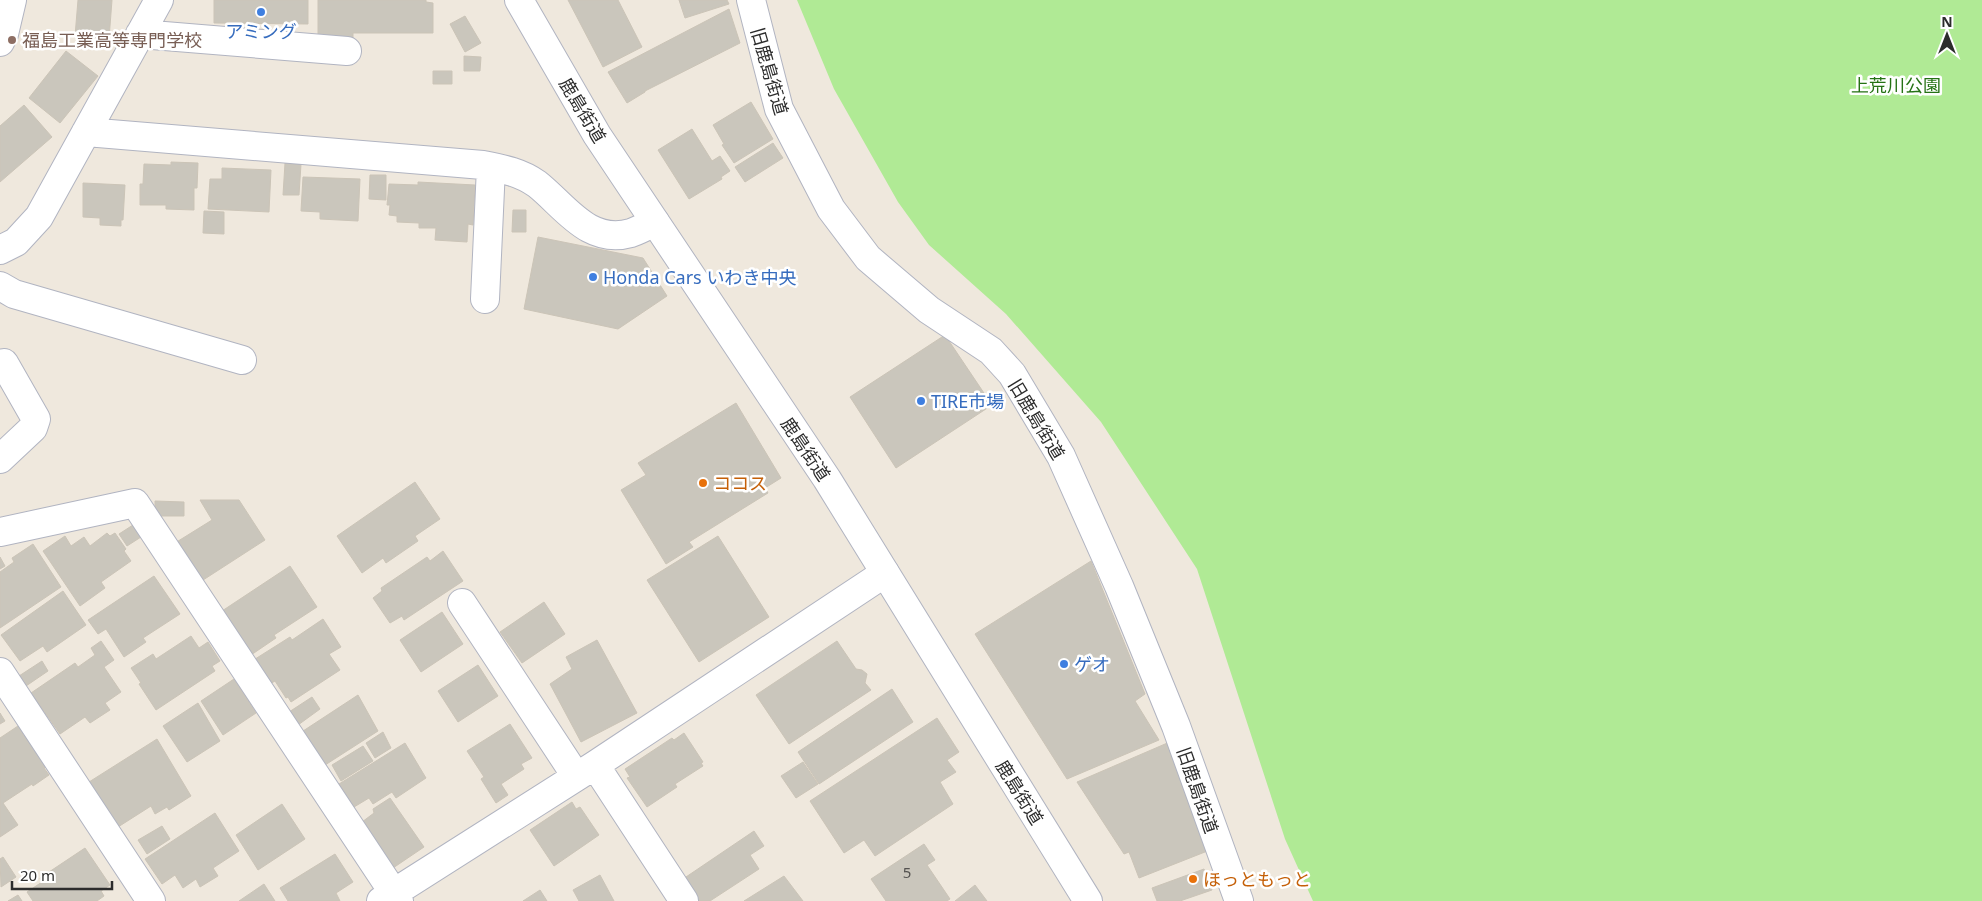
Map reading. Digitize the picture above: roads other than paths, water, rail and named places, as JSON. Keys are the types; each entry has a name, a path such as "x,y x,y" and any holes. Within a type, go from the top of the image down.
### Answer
{"street":[{"path":"0,42 4,34 12,0"},
{"path":"0,250 16,242 39,217 159,0"},
{"name":"鹿島街道","path":"519,0 597,135 827,479 1088,901"},
{"name":"旧鹿島街道","path":"751,0 778,109 831,209 868,258 928,310 991,351 1012,374 1061,456 1119,586 1172,717 1239,901"},
{"path":"140,34 347,51"},
{"path":"86,132 492,167 519,174 536,184 580,223 598,233 630,233 655,222"},
{"path":"485,299 492,167"},
{"path":"0,286 14,294 242,360"},
{"path":"0,364 4,362 36,419 33,428 0,459"},
{"path":"0,532 136,503 391,898 885,573"},
{"path":"462,603 684,901"},
{"path":"0,672 151,901"}],"place":[{"name":"アミング","path":"261,12"},
{"name":"福島工業高等専門学校","path":"12,40"},
{"name":"Honda Cars いわき中央","path":"593,277"},
{"name":"TIRE市場","path":"921,401"},
{"name":"ココス","path":"703,483"},
{"name":"ゲオ","path":"1064,664"},
{"name":"ほっともっと","path":"1193,879"}],"park label":[{"name":"上荒川公園","path":"1896,85"}]}
